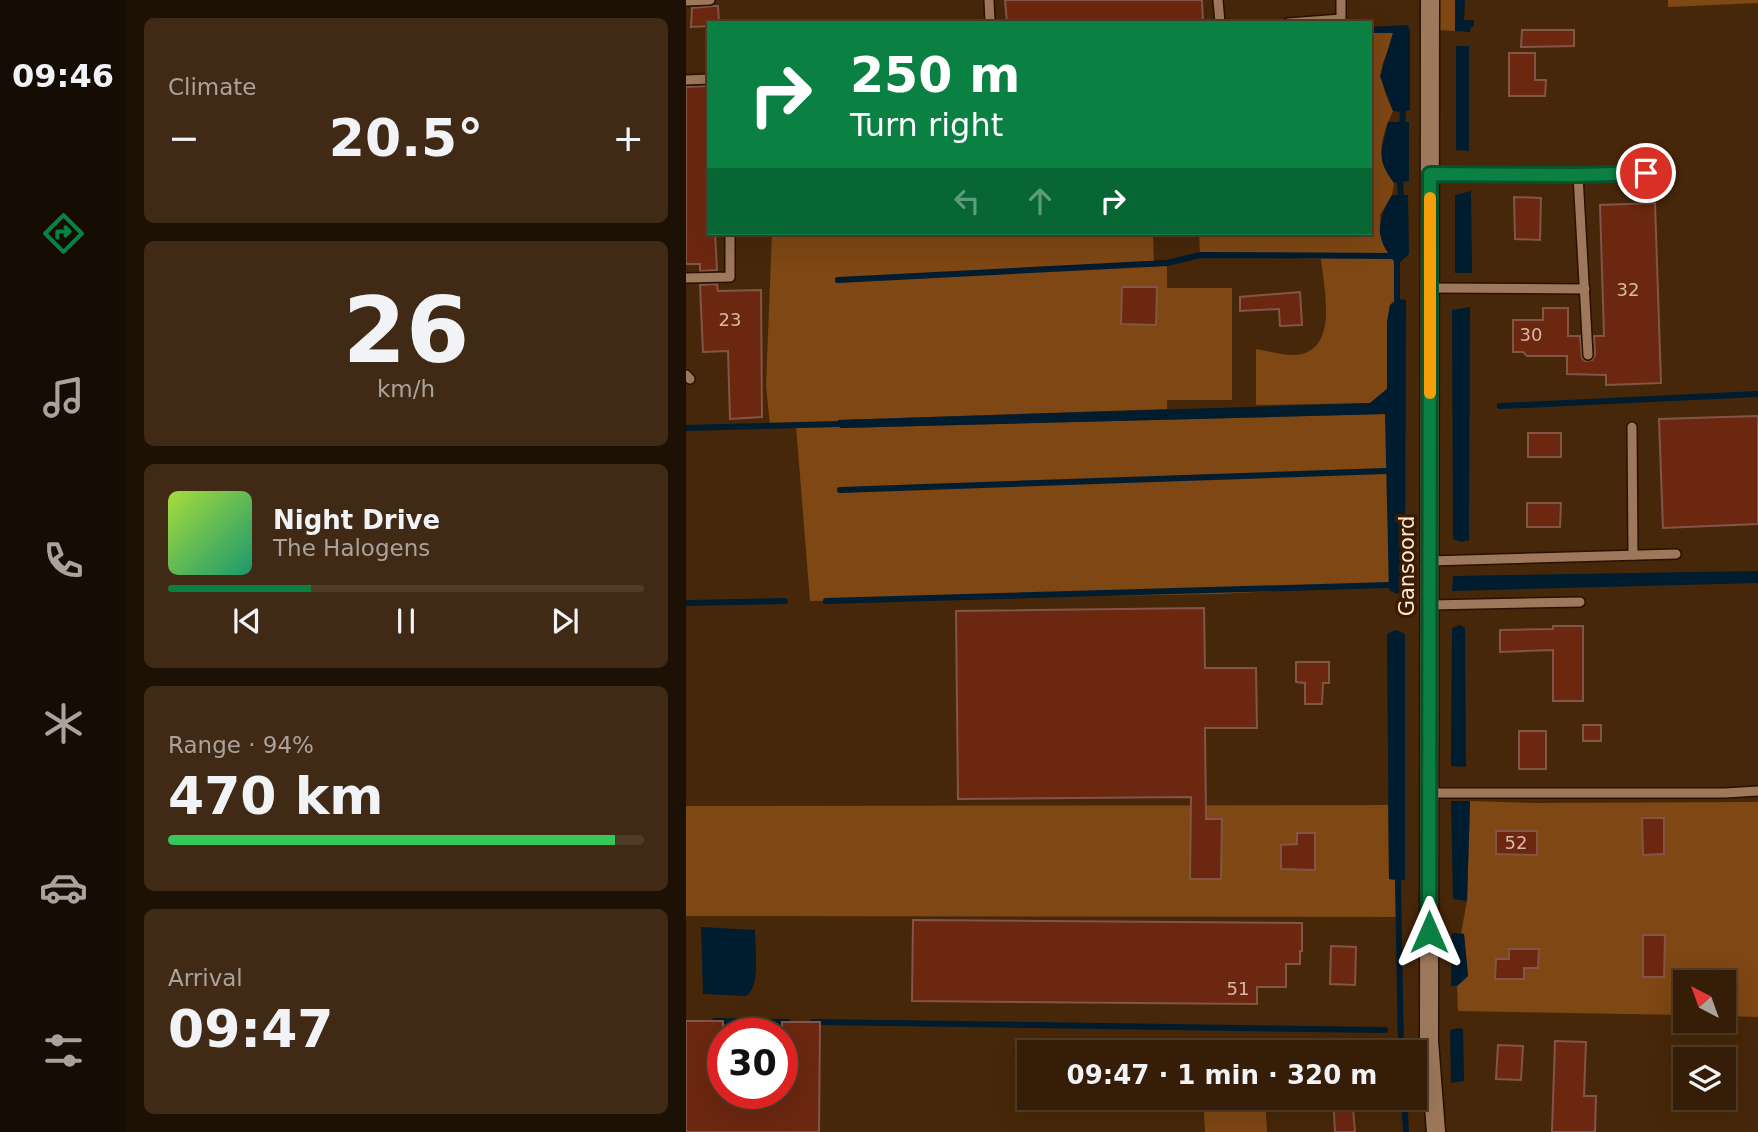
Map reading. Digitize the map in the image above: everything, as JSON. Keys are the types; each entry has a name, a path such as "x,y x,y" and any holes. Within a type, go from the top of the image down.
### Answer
{"street":[{"name":"Gansoord","path":"1430,0 1429,1041 1436,1132"}],"lane":[{"path":"686,1 710,0"},
{"path":"989,0 990,21"},
{"path":"1218,0 1220,21"},
{"path":"1314,21 1341,19 1341,0"},
{"path":"686,80 707,79"},
{"path":"1430,174 1646,173"},
{"path":"1578,175 1588,355"},
{"path":"686,278 730,277 730,235"},
{"path":"1430,288 1585,289"},
{"path":"1632,427 1633,555"},
{"path":"1430,561 1676,554"},
{"path":"1430,605 1580,602"},
{"path":"1430,793 1758,791"}],"shaded area":[{"path":"1439,0 1455,0 1455,31 1439,30"},
{"path":"1668,0 1758,0 1758,3 1668,7"},
{"path":"1372,33 1393,33 1381,73 1393,111 1385,131 1382,156 1394,183 1392,195 1380,215 1383,243 1397,265 1397,299 1390,305 1387,323 1387,389 1370,403 1256,405 1256,349 1293,355 1308,352 1318,344 1326,318 1321,259 1200,255 1199,235 1372,235"},
{"path":"772,235 1153,235 1154,263 1167,263 1167,288 1232,288 1232,400 1167,400 1167,409 839,420 840,428 1386,414 1389,585 1218,594 810,601 796,426 770,426 766,386"},
{"path":"1470,801 1758,802 1758,1017 1736,1016 1736,970 1673,970 1673,1015 1458,1011 1457,986 1468,976 1464,934 1461,933 1467,901"},
{"path":"1388,805 1389,879 1398,881 1398,917 686,916 686,806"},
{"path":"1204,1110 1266,1110 1267,1132 1205,1132"}],"water":[{"path":"1455,0 1465,0 1464,20 1474,20 1470,32 1455,31"},
{"path":"1408,25 1410,110 1393,111 1380,76 1393,33 1372,33 1372,27"},
{"path":"1456,46 1469,46 1469,151 1456,150"},
{"path":"1388,122 1409,122 1409,181 1394,183 1384,167 1382,148"},
{"path":"1471,191 1472,273 1455,273 1455,195"},
{"path":"1392,195 1408,195 1409,254 1397,265 1381,239 1380,231 1380,223"},
{"path":"1397,299 1406,300 1405,588 1397,594 1389,590 1385,414 840,428 838,420 1370,403 1387,389 1387,323 1390,305"},
{"path":"1470,307 1469,540 1461,542 1453,539 1452,310"},
{"path":"1758,571 1758,583 1452,591 1453,576"},
{"path":"1460,625 1465,628 1466,767 1451,766 1452,628"},
{"path":"1396,630 1405,634 1405,880 1389,879 1387,634"},
{"path":"1451,801 1470,801 1467,901 1453,899"},
{"path":"701,927 755,930 754,984 746,996 703,994"},
{"path":"1452,933 1464,934 1468,976 1457,986 1451,986"},
{"path":"1463,1029 1464,1081 1451,1083 1450,1030"}],"building":[{"path":"1005,0 1202,0 1203,21 1007,21"},
{"path":"718,6 719,21 707,21 707,26 691,27 692,8"},
{"path":"1522,30 1574,30 1574,46 1521,47"},
{"path":"1509,53 1535,53 1535,80 1546,80 1545,96 1509,96"},
{"path":"707,86 707,235 715,235 717,270 700,271 700,264 686,264 686,87"},
{"path":"1514,197 1541,198 1540,240 1515,239"},
{"path":"1655,203 1661,383 1606,385 1606,375 1567,374 1567,356 1527,356 1523,352 1513,352 1513,320 1543,320 1543,308 1568,308 1568,336 1580,336 1582,358 1585,361 1592,360 1595,355 1594,336 1604,336 1600,205"},
{"path":"717,284 718,291 761,290 762,417 730,419 728,351 703,352 700,285"},
{"path":"1122,287 1157,287 1156,325 1121,324"},
{"path":"1300,292 1302,325 1280,326 1279,309 1240,311 1240,297"},
{"path":"1758,416 1758,524 1663,528 1659,419"},
{"path":"1528,433 1561,433 1561,457 1528,457"},
{"path":"1527,503 1561,503 1560,527 1527,527"},
{"path":"1204,608 1205,668 1256,668 1257,728 1205,728 1206,819 1222,819 1221,879 1190,879 1191,797 958,799 956,611"},
{"path":"1553,626 1583,626 1583,701 1553,701 1553,650 1500,652 1500,630 1553,629"},
{"path":"1296,662 1329,662 1329,683 1323,683 1322,704 1305,704 1305,683 1296,682"},
{"path":"1583,725 1601,725 1601,741 1583,741"},
{"path":"1519,731 1546,731 1546,769 1519,769"},
{"path":"1642,818 1664,818 1664,854 1643,855"},
{"path":"1496,831 1537,831 1537,855 1496,854"},
{"path":"1297,833 1315,833 1315,870 1281,869 1281,845 1297,844"},
{"path":"913,920 1302,923 1302,951 1300,964 1286,964 1286,987 1257,987 1257,1004 912,1001"},
{"path":"1643,935 1665,935 1664,977 1643,977"},
{"path":"1331,946 1356,947 1355,985 1330,984"},
{"path":"1509,949 1539,949 1538,968 1524,968 1524,979 1495,979 1496,959 1509,959"},
{"path":"686,1021 707,1021 707,1109 798,1109 798,1022 820,1022 819,1132 686,1132"},
{"path":"1555,1041 1586,1042 1584,1096 1596,1096 1595,1132 1552,1132"},
{"path":"1498,1045 1523,1046 1521,1080 1496,1079"},
{"path":"1334,1110 1353,1110 1355,1132 1335,1132"}],"waterway":[{"path":"1402,130 1403,106"},
{"path":"1400,175 1401,203"},
{"path":"838,280 1167,263 1200,255 1397,256"},
{"path":"1397,259 1397,299"},
{"path":"1500,406 1758,394"},
{"path":"686,428 839,424"},
{"path":"840,490 1385,471"},
{"path":"826,601 1389,585"},
{"path":"686,603 785,601"},
{"path":"1398,881 1401,1040"},
{"path":"813,1022 1385,1030"},
{"path":"1405,1110 1406,1132"}],"slow traffic":[{"path":"1430,198 1430,393"}],"route":[{"path":"1429,932 1430,174 1646,173"}]}
